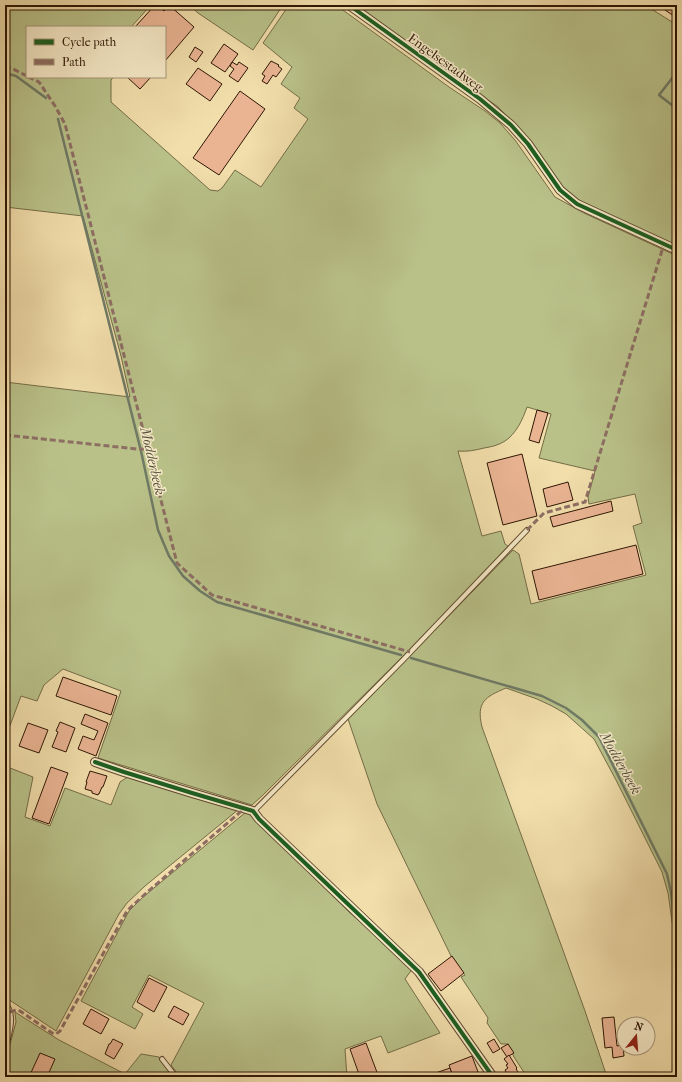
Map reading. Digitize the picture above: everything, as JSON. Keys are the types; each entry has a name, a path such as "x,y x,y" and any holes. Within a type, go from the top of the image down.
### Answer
{"street":[{"name":"Engelsestadweg","path":"349,5 480,99 510,125 528,144 560,190 577,204 677,250"},
{"path":"95,762 253,811 259,819 419,972 493,1077"}],"lane":[{"path":"253,811 402,660 527,530"},
{"path":"5,1003 9,1008 11,1017 5,1051"},
{"path":"162,1058 176,1077"}],"green space":[{"path":"5,5 151,5 132,26 26,26 26,78 113,78 111,80 111,102 210,190 218,191 222,188 235,170 261,187 308,119 294,108 300,98 281,84 292,67 263,43 289,5 336,5 500,123 515,140 555,197 584,213 677,256 677,956 668,893 662,872 594,739 566,714 537,699 506,688 488,698 481,706 480,712 482,727 585,1011 607,1077 527,1077 514,1057 508,1044 501,1044 487,1023 488,1018 461,977 465,975 452,958 377,804 348,719 513,550 519,554 531,604 646,575 633,526 642,523 635,494 589,504 588,497 595,471 539,458 551,414 527,407 519,426 505,441 498,445 471,451 458,451 482,536 501,531 505,544 509,547 401,658 252,805 98,758 121,691 63,669 44,685 37,701 21,696 5,739 5,382 130,397 121,356 83,216 5,207"},
{"path":"189,5 283,5 253,50 198,13"},
{"path":"354,5 645,5 677,25 677,249 566,198 511,120 497,106 439,68"},
{"path":"5,766 33,777 25,817 50,826 65,788 111,805 120,782 129,776 239,809 145,886 127,903 119,914 56,1031 5,997"},
{"path":"246,812 253,817 349,912 413,968 405,979 440,1033 388,1053 381,1036 345,1049 347,1077 180,1077 171,1065 204,1003 149,975 132,1007 143,1014 135,1029 81,1001 129,911 143,897"},
{"path":"15,1012 59,1040 125,1074 141,1054 159,1057 173,1077 5,1077 5,1063 16,1022"}],"building":[{"path":"155,5 164,11 169,5 194,27 166,60 166,26 136,26"},
{"path":"668,5 677,6 677,11 674,16 665,10"},
{"path":"224,44 238,54 225,72 211,63"},
{"path":"195,47 203,52 196,62 189,57"},
{"path":"271,61 279,65 278,66 282,69 276,77 273,75 267,84 262,81 265,76 262,74"},
{"path":"232,62 237,65 239,62 248,68 238,82 229,76 234,69 230,66"},
{"path":"198,68 222,84 210,101 186,84"},
{"path":"128,78 150,78 140,89"},
{"path":"240,91 265,109 219,175 193,158"},
{"path":"537,410 548,413 539,443 529,440"},
{"path":"522,454 537,516 503,525 487,463"},
{"path":"568,482 573,500 547,507 543,489"},
{"path":"611,501 613,511 553,527 550,517"},
{"path":"636,545 643,574 539,600 532,571"},
{"path":"63,677 117,696 111,715 56,696"},
{"path":"85,714 108,723 96,756 78,749 83,736 94,740 98,731 81,724"},
{"path":"60,722 75,728 66,752 52,747"},
{"path":"28,723 48,730 39,753 19,746"},
{"path":"51,767 68,773 49,824 32,818"},
{"path":"90,771 107,776 98,795 85,789"},
{"path":"452,956 464,973 441,991 428,974"},
{"path":"149,978 167,987 154,1012 137,1002"},
{"path":"174,1006 189,1014 183,1025 168,1017"},
{"path":"91,1009 109,1019 101,1034 83,1024"},
{"path":"614,1017 616,1056 624,1056 613,1058 612,1047 605,1048 602,1018"},
{"path":"113,1039 123,1044 114,1059 105,1054"},
{"path":"494,1039 500,1049 493,1053 487,1043"},
{"path":"366,1043 378,1075 372,1077 360,1077 350,1049"},
{"path":"508,1044 514,1053 507,1057 501,1048"},
{"path":"40,1053 55,1059 47,1077 29,1077"},
{"path":"509,1055 520,1075 517,1077 509,1077 505,1070 508,1068 506,1065 508,1064 504,1059"},
{"path":"472,1056 478,1072 465,1077 453,1077 449,1065"},
{"path":"450,1068 453,1077 427,1076"}],"waterway":[{"path":"677,72 659,95 677,109"},
{"name":"Modderbeek","path":"5,73 16,76 46,98"},
{"name":"Modderbeek","path":"58,119 141,451 158,530 169,556 183,576 200,591 217,602 401,655"},
{"name":"Modderbeek","path":"411,658 542,696 566,708 582,720 599,737 667,874 671,892 677,946"}],"marked path":[{"path":"5,66 26,76"},
{"path":"30,78 39,82 65,124 177,563 212,595 410,652"},
{"path":"527,530 544,513 585,502 664,244"},
{"path":"5,435 148,449"},
{"path":"10,1012 16,1010 20,1011 52,1033 56,1034 60,1031 127,911 245,808"}],"cycle path":[{"path":"349,5 480,99 511,125 528,144 560,190 577,204 677,250"},
{"path":"95,762 253,811 259,819 419,972 493,1077"}]}
